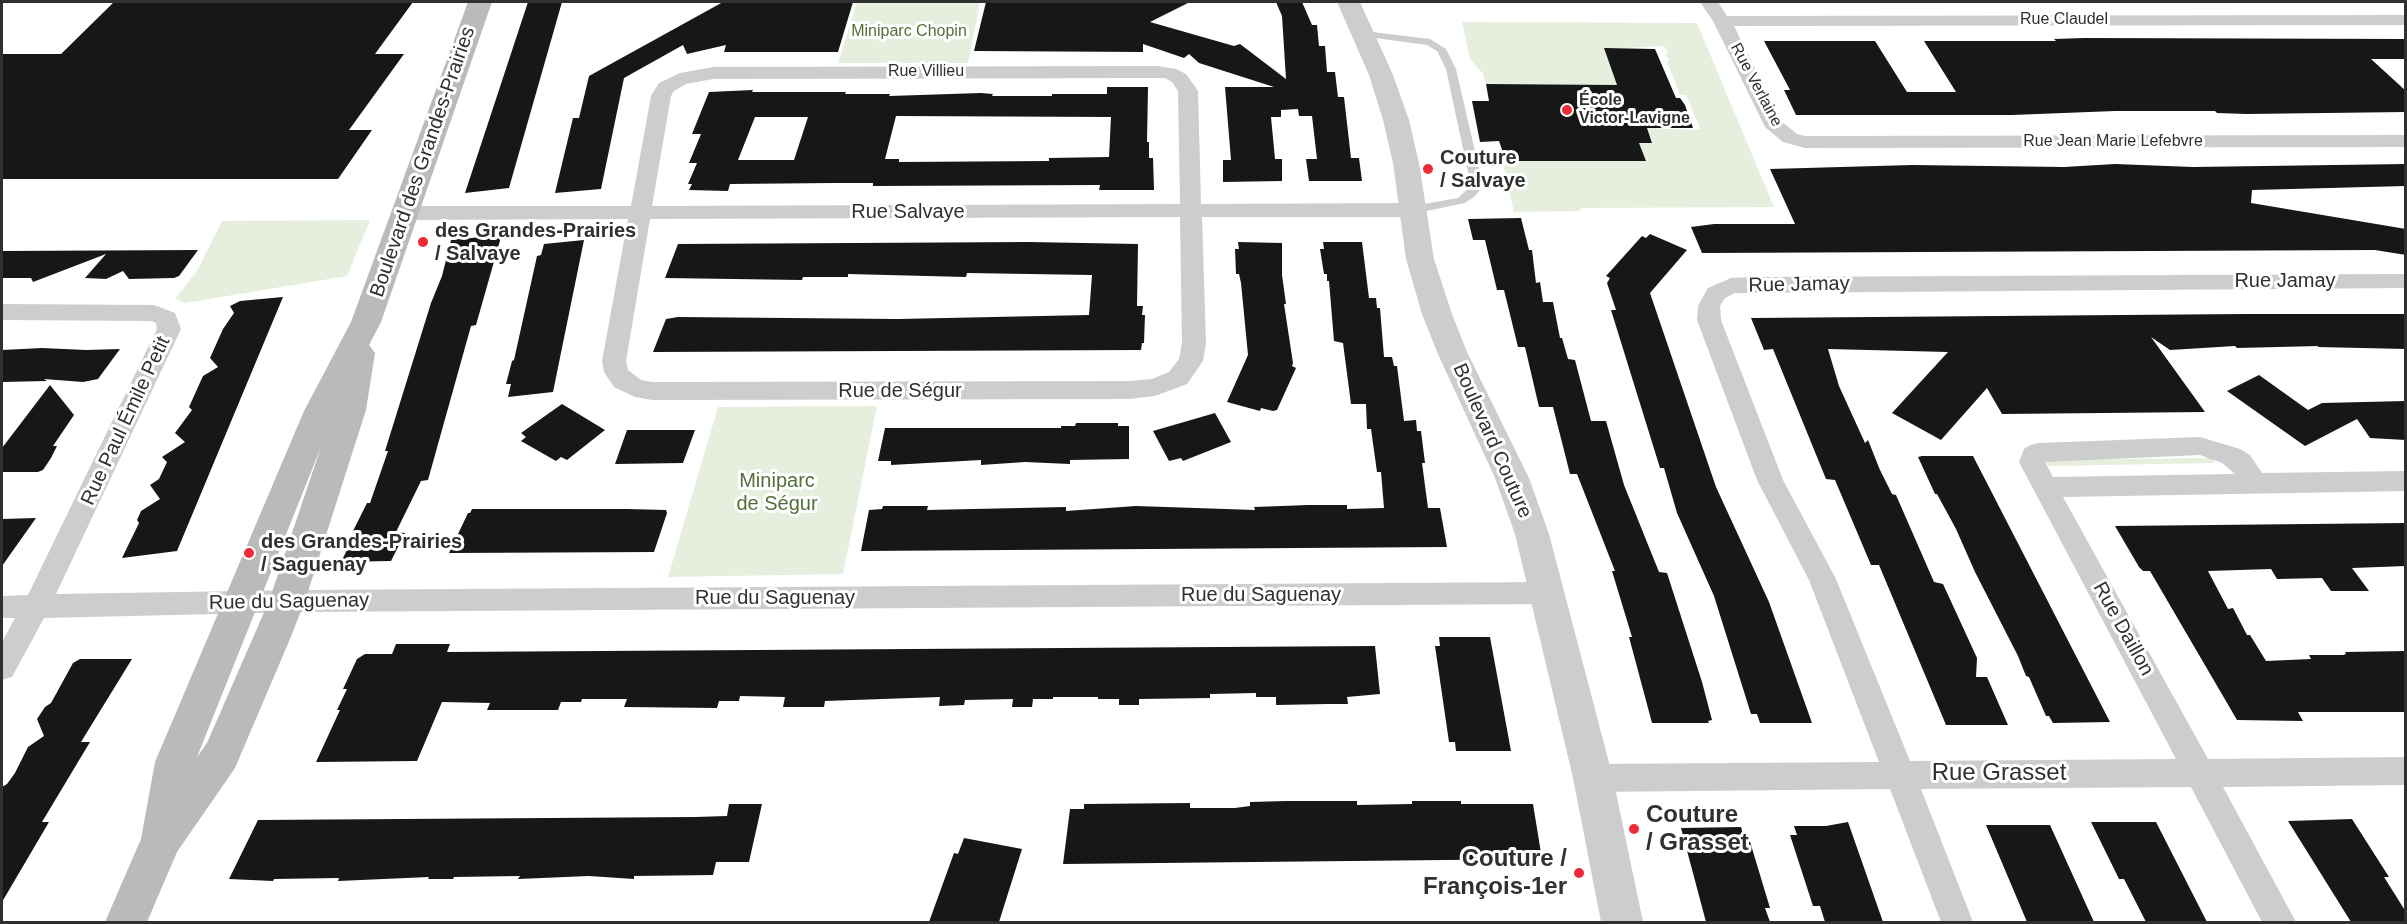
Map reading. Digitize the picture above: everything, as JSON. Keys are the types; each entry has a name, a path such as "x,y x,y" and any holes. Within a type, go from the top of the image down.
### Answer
{"main road":[{"name":"Boulevard des Grandes-Prairies","path":"162,839 175,762 320,411 366,322 480,2"},
{"name":"Boulevard des Grandes-Prairies","path":"126,922 162,839 221,755 288,601 350,410 366,322"}],"street":[{"name":"Boulevard Couture","path":"1349,2 1364,34 1396,120 1406,163 1420,259 1437,314 1512,478 1532,534 1549,593 1593,778 1622,922"},
{"name":"Rue Verlaine","path":"1709,2 1722,21 1772,123 1790,138 1821,144"},
{"name":"Rue Claudel","path":"1722,21 2406,20"},
{"name":"Rue Villieu","path":"640,213 661,96 666,87 680,79 696,75 1122,72 1169,73 1185,84 1188,91 1192,212"},
{"name":"Rue Jean Marie Lefebvre","path":"1821,144 2406,141"},
{"name":"Rue Salvaye","path":"405,213 1412,210"},
{"name":"Rue de Ségur","path":"640,213 614,361 616,372 623,381 634,388 652,391 1106,390 1155,387 1178,378 1191,361 1194,343 1192,212"},
{"name":"Rue Jamay","path":"1900,774 1822,579 1770,480 1709,320 1709,306 1716,293 1731,286 1752,285 2406,281"},
{"name":"Rue Paul Émile Petit","path":"2,312 154,313 167,319 169,329 36,607"},
{"name":"Rue Daillon","path":"2255,483 2241,462 2210,447 2039,452 2033,456 2032,462 2280,922"},
{"path":"2045,487 2406,481"},
{"name":"Rue du Saguenay","path":"2,607 288,601 1549,593"},
{"path":"2,668 36,607"},
{"name":"Rue Grasset","path":"1593,778 2406,771"},
{"path":"1900,774 1957,922"}],"lane":[{"path":"1364,34 1430,42 1441,49 1451,69 1477,186 1472,194 1461,201 1412,210"}],"green space":[{"name":"Miniparc Chopin","path":"857,2 980,2 968,63 838,63"},
{"path":"1462,22 1697,23 1774,207 1583,208 1577,211 1514,212 1503,164 1506,161 1645,161 1639,143 1652,142 1647,128 1698,130 1700,128 1686,95 1680,95 1667,61 1670,60 1664,54 1668,54 1664,46 1605,49 1617,85 1486,84 1483,74 1470,59"},
{"path":"370,220 347,276 185,303 175,299 197,271 222,221"},
{"name":"Miniparc de Ségur","path":"877,406 843,574 668,577 718,407"},
{"path":"2211,458 2215,463 2048,466 2045,460"}],"building":[{"path":"114,2 413,2 375,54 404,54 349,130 372,130 338,179 2,179 2,54 61,54"},
{"path":"528,2 562,2 509,188 465,193"},
{"path":"723,2 853,2 838,52 724,52 726,45 687,54 683,45 624,78 601,189 555,193 573,118 579,118 589,76"},
{"path":"986,2 1190,2 1150,22 1234,46 1240,44 1286,79 1282,16 1276,2 1302,2 1312,25 1317,25 1319,46 1325,46 1327,72 1335,72 1338,97 1344,97 1351,158 1359,158 1362,181 1309,181 1306,159 1317,159 1312,116 1299,116 1298,109 1281,110 1281,117 1271,117 1275,159 1282,159 1282,181 1223,182 1223,160 1231,160 1225,87 1274,87 1199,63 1189,54 1184,58 1143,44 1143,52 974,51"},
{"path":"2054,39 2406,39 2406,59 2371,59 2406,91 2406,112 2246,114 2215,111 2115,111 2012,115 1796,115 1784,90 1790,90 1764,41 1875,41 1907,92 1956,92 1924,41 2056,41"},
{"path":"1604,48 1655,49 1676,98 1680,98 1685,105 1693,128 1647,128 1652,143 1639,143 1646,161 1506,161 1499,141 1480,142 1472,101 1489,101 1486,84 1617,85"},
{"path":"1107,87 1148,87 1147,142 1149,142 1149,158 1153,158 1154,190 1099,190 1100,185 873,186 873,183 833,183 730,184 728,191 689,190 692,184 688,184 697,163 689,163 701,134 692,134 709,92 753,90 752,92 846,92 845,94 890,94 889,96 981,93 993,94 992,96 1107,94","holes":["896,116 1111,117 1109,157 1049,158 1049,161 899,162 899,159 885,159","755,117 808,117 794,160 738,160"]},
{"path":"2115,164 2193,167 2406,164 2406,186 2252,190 2251,203 2406,229 2406,255 2375,250 1702,253 1691,227 1714,224 1795,224 1770,169 1912,165 2064,167"},
{"path":"1521,218 1529,250 1532,250 1536,283 1540,282 1543,302 1553,302 1560,338 1562,338 1568,359 1575,360 1591,421 1606,421 1624,485 1659,572 1667,573 1702,682 1712,720 1708,721 1709,723 1652,723 1629,637 1632,637 1612,571 1615,571 1577,474 1570,474 1553,407 1539,407 1525,347 1518,347 1504,290 1497,290 1485,240 1473,240 1468,219"},
{"path":"1650,234 1687,250 1650,293 1716,487 1769,602 1812,723 1760,723 1757,714 1751,714 1714,596 1677,513 1664,468 1660,468 1611,310 1616,310 1607,283 1610,278 1606,276 1642,236 1646,238"},
{"path":"501,237 476,325 471,326 428,480 421,481 396,532 405,533 391,561 341,562 357,530 353,531 367,503 370,503 388,451 385,451 431,303 442,276 451,240"},
{"path":"584,240 553,392 508,397 511,384 506,384 514,360 537,256 541,255 544,244"},
{"path":"1029,242 1138,244 1137,306 1143,306 1142,315 1145,315 1144,343 1142,343 1141,350 653,352 666,319 678,317 898,319 1089,315 1092,275 967,273 966,277 848,274 848,277 803,277 802,280 665,278 678,244"},
{"path":"1238,242 1282,243 1282,275 1286,304 1284,304 1292,366 1296,368 1277,410 1273,411 1261,408 1260,411 1227,402 1248,355 1241,283 1239,274 1236,274 1235,249 1239,249"},
{"path":"1323,242 1362,242 1369,298 1376,298 1377,308 1380,308 1384,357 1392,357 1394,366 1397,366 1404,421 1416,420 1417,431 1421,431 1425,463 1422,463 1428,508 1440,508 1447,547 861,551 869,510 882,509 883,506 928,506 927,510 1066,507 1066,511 1136,506 1255,510 1254,507 1309,505 1347,505 1347,509 1384,508 1381,472 1377,472 1371,429 1367,429 1366,404 1351,404 1343,343 1334,341 1329,281 1327,281 1327,274 1324,274 1320,249 1324,249"},
{"path":"198,250 179,276 174,278 129,279 123,271 106,279 85,278 106,254 33,282 31,278 2,278 2,251"},
{"path":"283,297 177,551 122,558 139,523 137,520 141,511 160,499 150,485 159,479 167,462 162,457 185,442 175,433 192,410 189,407 203,376 218,367 210,358 223,329 234,313 230,306 240,301"},
{"path":"2406,314 2406,349 2317,347 2319,346 2237,348 2235,346 2170,350 2151,337 2205,412 2002,414 1987,388 1941,440 1892,413 1948,352 1828,349 1839,386 1865,443 1868,440 1892,494 1896,495 1934,582 1943,584 1977,658 1976,677 1987,677 2008,725 1946,725 1879,565 1871,565 1835,480 1826,479 1773,349 1764,350 1751,318"},
{"path":"120,349 98,379 83,382 44,379 47,381 2,382 2,350"},
{"path":"2259,375 2308,410 2322,403 2406,401 2406,440 2370,438 2357,419 2305,446 2227,391"},
{"path":"50,385 74,415 53,446 57,446 51,458 43,470 38,472 2,472 2,448"},
{"path":"562,404 605,430 567,460 561,457 556,461 521,441 526,437 521,433"},
{"path":"1215,413 1231,442 1183,461 1181,458 1169,461 1153,431"},
{"path":"1076,423 1118,423 1118,426 1129,426 1129,459 1070,460 1070,464 1025,462 981,465 981,460 891,465 891,461 878,461 885,428 1061,428 1061,426 1075,426"},
{"path":"627,430 695,430 683,463 615,464"},
{"path":"1973,456 2110,722 2053,723 2049,716 2046,716 1956,529 1935,494 1918,457"},
{"path":"472,509 627,509 666,510 667,513 654,552 449,553"},
{"path":"36,518 2,566 2,519"},
{"path":"2406,523 2406,566 2352,568 2369,591 2331,591 2322,578 2277,579 2271,569 2208,571 2228,609 2233,608 2247,635 2250,635 2266,661 2311,659 2309,655 2343,655 2346,654 2345,652 2406,651 2406,712 2298,712 2303,721 2237,720 2150,571 2143,571 2139,567 2115,526"},
{"path":"1439,637 1490,637 1511,751 1456,751 1455,742 1449,742 1435,646 1440,646"},
{"path":"396,644 450,644 447,652 1375,646 1380,694 1347,697 1348,704 1276,705 1276,697 1256,697 1256,693 1210,694 1210,698 1139,699 1139,705 1119,705 1119,699 1098,699 1098,697 1053,697 1053,699 1033,699 1032,707 1012,707 1013,699 965,700 964,705 939,706 940,697 825,701 824,707 783,707 785,697 740,696 739,701 719,701 717,708 624,707 627,699 582,699 581,702 561,702 558,710 487,710 490,703 442,702 417,761 316,762 340,710 337,710 347,689 343,689 357,659 365,654 392,654"},
{"path":"80,659 132,659 81,742 90,742 42,822 49,822 2,902 2,787 15,773 28,747 44,736 37,719 45,707 51,703 73,663"},
{"path":"1357,801 1357,805 1412,804 1412,801 1533,804 1542,859 1063,864 1070,809 1084,809 1084,804 1190,803 1190,808 1235,808 1250,806 1250,802"},
{"path":"729,804 762,804 749,862 716,862 713,875 634,876 634,879 589,876 518,879 520,876 338,881 339,878 274,879 273,881 229,879 258,820 727,816"},
{"path":"2352,819 2389,877 2384,877 2406,912 2406,922 2351,922 2288,821"},
{"path":"1848,822 1883,922 1825,922 1820,906 1813,906 1790,835 1797,835 1794,826 1826,826"},
{"path":"2091,822 2156,822 2207,922 2146,922 2124,879 2119,879"},
{"path":"1986,825 2050,825 2094,922 2027,922"},
{"path":"1741,827 1743,834 1748,835 1770,908 1765,908 1770,922 1706,922 1681,828"},
{"path":"964,838 1022,849 999,922 929,922 954,853 958,854"}],"place":[{"name":"École Victor-Lavigne","path":"1567,110"},
{"name":"Couture / Salvaye","path":"1428,169"},
{"name":"des Grandes-Prairies / Salvaye","path":"423,242"},
{"name":"des Grandes-Prairies / Saguenay","path":"249,553"},
{"name":"Couture / Grasset","path":"1634,829"},
{"name":"Couture / François-1er","path":"1579,873"}]}
